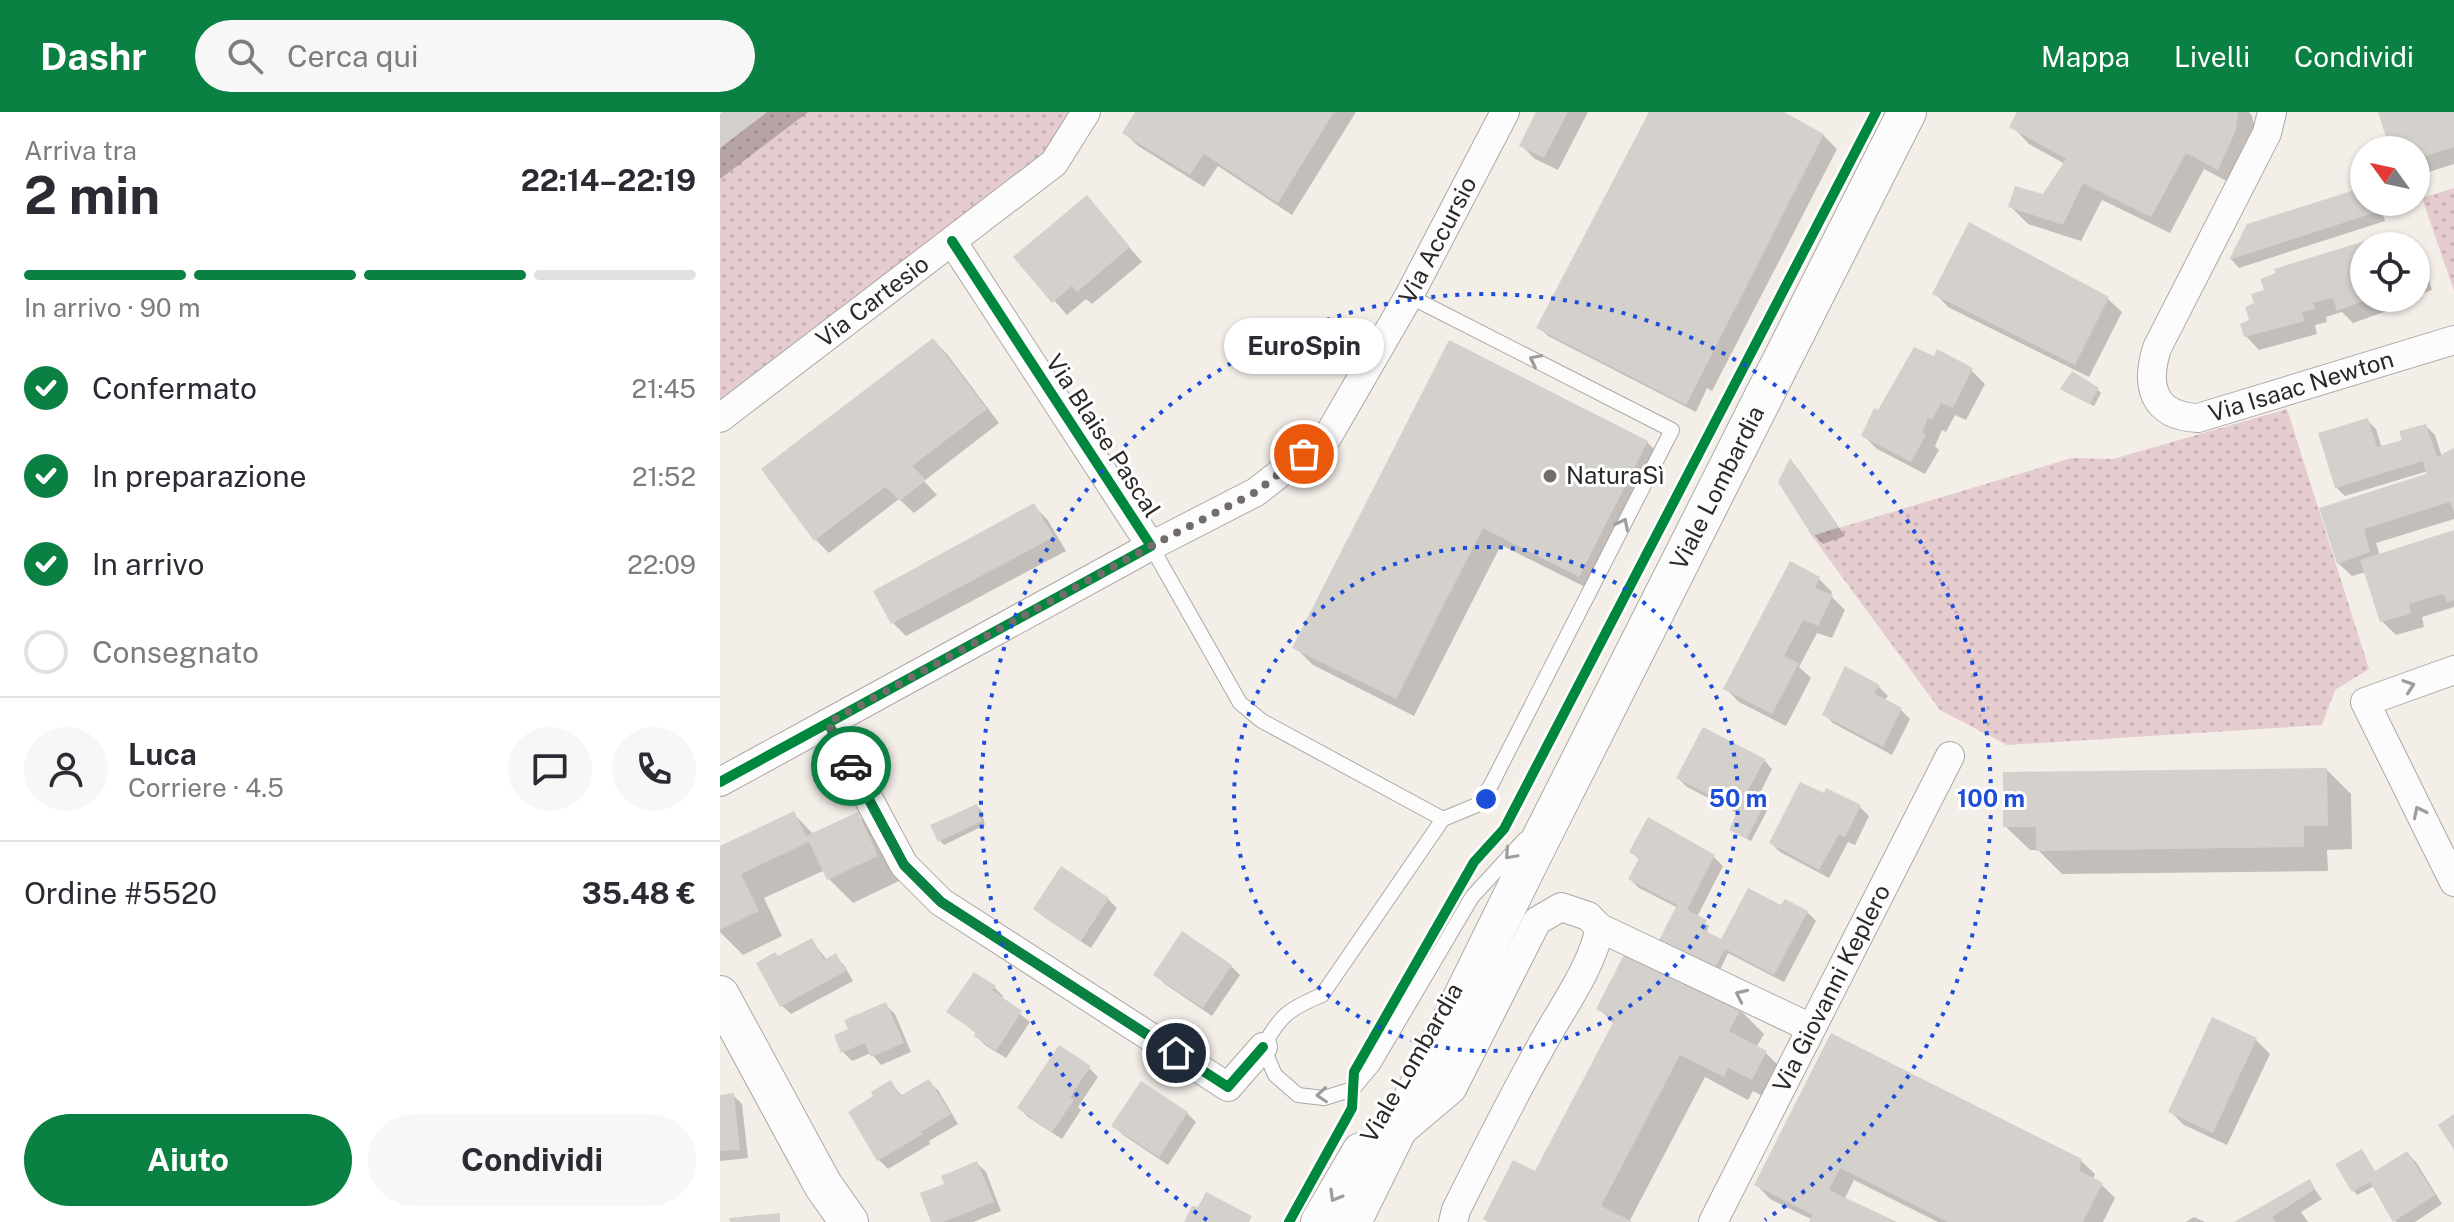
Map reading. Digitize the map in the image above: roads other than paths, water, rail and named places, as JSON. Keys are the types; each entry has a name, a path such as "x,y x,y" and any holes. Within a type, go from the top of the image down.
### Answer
{"main road":[{"name":"Viale Lombardia","path":"1352,1222 1529,862 1907,112"},
{"name":"Viale Lombardia","path":"1320,1222 1529,862"},
{"path":"720,995 823,1185 849,1222"}],"street":[{"name":"Via Cartesio","path":"720,418 1054,163 1086,112"},
{"name":"Via Accursio","path":"1151,546 1256,492 1328,436 1409,296 1505,112"},
{"name":"Via Isaac Newton","path":"2272,112 2267,133 2157,348 2151,374 2159,403 2170,413 2184,418 2198,418 2454,340"},
{"name":"Via Blaise Pascal","path":"720,782 1151,546 952,241"},
{"path":"2454,670 2365,702 2454,882"},
{"path":"828,723 904,865 941,902 1228,1087 1263,1047"},
{"name":"Via Giovanni Keplero","path":"1713,1222 1950,756"},
{"path":"1393,1139 1452,1089 1537,921 1561,907 1588,916 1600,928 1811,1028"},
{"path":"1453,1222 1491,1140 1595,951 1600,928"}],"lane":[{"path":"1409,296 1672,430 1491,785 1477,805 1443,819 1322,995 1300,1004 1277,1021 1263,1047 1275,1075 1298,1095 1324,1098 1353,1089 1373,1065 1472,897 1563,796"},
{"path":"1151,546 1240,703 1262,721 1443,819"}],"place":[{"name":"EuroSpin","path":"1304,454"},
{"name":"NaturaSì","path":"1550,476"}]}
